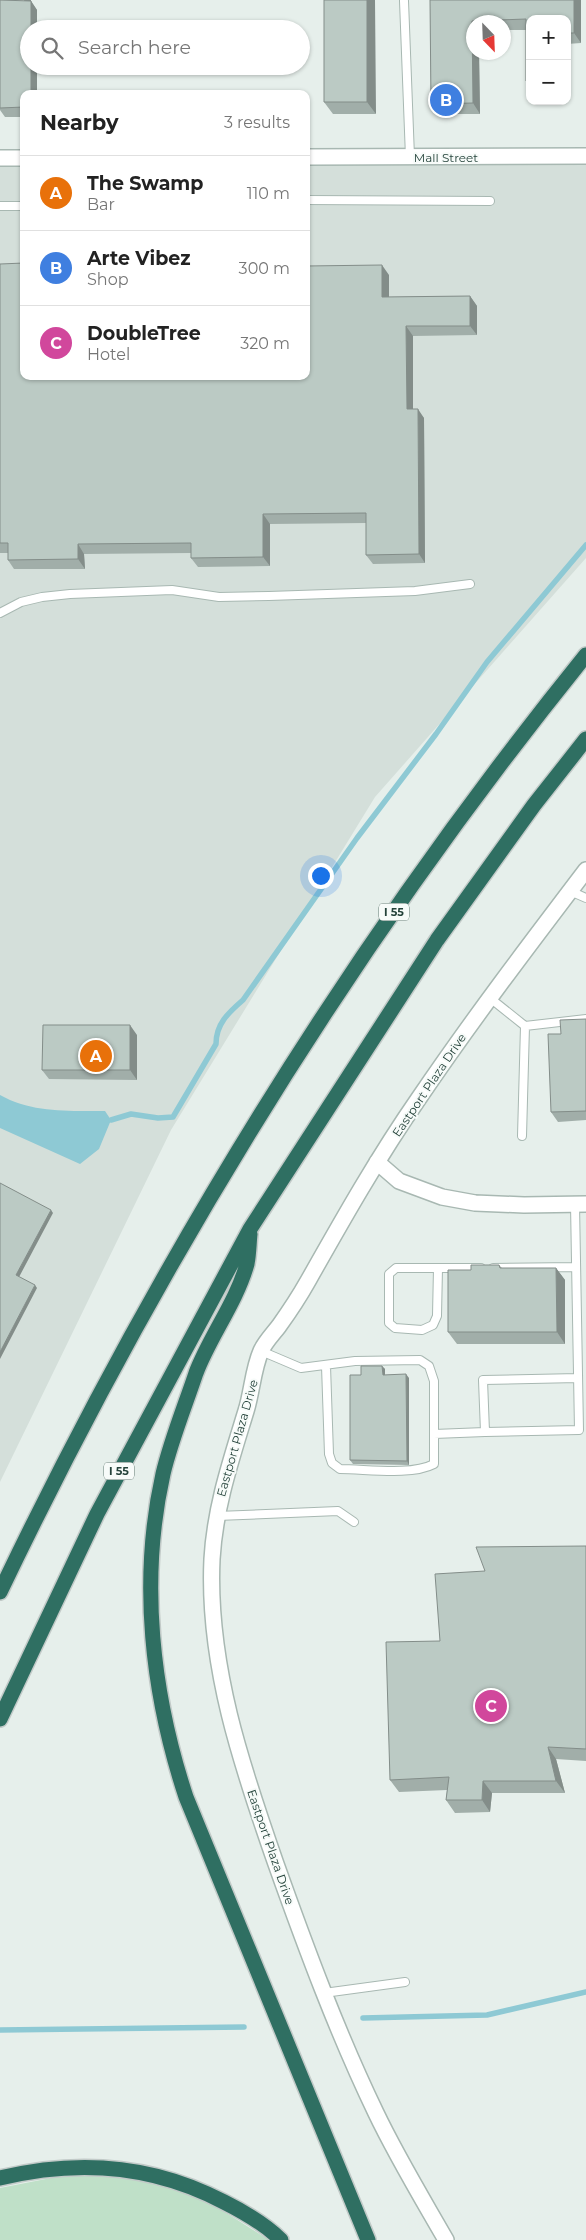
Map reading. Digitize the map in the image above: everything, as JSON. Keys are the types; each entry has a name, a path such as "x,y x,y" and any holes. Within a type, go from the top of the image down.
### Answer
{"highway":[{"name":"I 55","path":"0,1592 44,1500 160,1282 218,1181 282,1078 449,834 536,717 586,655"},
{"name":"I 55","path":"0,1719 97,1514 250,1229 436,940 534,805 586,739"},
{"path":"250,1229 247,1262 239,1286 201,1360 164,1472 153,1541 151,1592 158,1684 174,1761 186,1797 368,2240"},
{"path":"0,2178 62,2166 104,2168 164,2178 198,2188 247,2214 281,2240"}],"street":[{"name":"Mall Street","path":"310,157 586,156"},
{"path":"0,158 20,158"},
{"name":"Eastport Plaza Drive","path":"446,2240 402,2163 376,2112 324,1993 263,1826 230,1716 218,1656 212,1602 212,1559 217,1516 230,1457 247,1409 261,1351 298,1300 377,1162 417,1100 490,998 586,870"},
{"path":"377,1162 399,1181 442,1197 475,1203 580,1204"}],"lane":[{"path":"404,1 410,157"},
{"path":"310,200 490,201"},
{"path":"0,206 20,206"},
{"path":"0,613 21,602 42,597 70,594 172,590 220,597 269,596 415,591 470,584"},
{"path":"570,891 586,898"},
{"path":"490,998 525,1026 586,1019"},
{"path":"522,1136 525,1026"},
{"path":"434,1434 579,1430 576,1267 580,1204"},
{"path":"438,1268 437,1316 433,1325 422,1330 407,1331 395,1328 389,1323 389,1274 396,1268 576,1267"},
{"path":"261,1351 301,1368 356,1361 420,1360 429,1366 434,1381 434,1464 425,1469 340,1469 332,1463 329,1454 326,1366"},
{"path":"485,1432 483,1380 578,1378"},
{"path":"217,1516 338,1511 354,1522"},
{"path":"324,1993 405,1982"}],"shaded area":[{"path":"586,156 586,558 375,797 171,1130 0,1482 0,158 20,158 20,380 310,380 310,157"}],"green space":[{"path":"102,2173 164,2185 212,2204 269,2240 0,2240 0,2188 56,2177"}],"water":[{"path":"0,1095 25,1105 51,1110 105,1111 111,1120 99,1149 80,1164 0,1128"}],"building":[{"path":"0,0 31,1 31,20 20,20 20,75 31,75 31,90 20,90 20,107 0,108"},
{"path":"324,0 367,0 367,102 324,102"},
{"path":"430,0 574,0 574,33 571,33 571,15 526,15 526,19 511,20 511,15 466,15 466,60 472,60 473,103 431,104"},
{"path":"20,263 20,380 310,380 310,266 382,265 382,297 470,296 470,326 406,326 407,409 418,409 419,554 366,555 366,513 263,514 263,557 191,558 191,543 78,544 78,559 8,560 8,543 0,543 0,264"},
{"path":"586,1019 586,1111 551,1112 548,1034 561,1034 560,1020"},
{"path":"43,1025 130,1025 130,1070 42,1070"},
{"path":"0,1183 51,1210 16,1275 35,1285 0,1352"},
{"path":"471,1265 499,1265 500,1268 556,1268 557,1332 448,1332 448,1270 471,1270"},
{"path":"361,1366 382,1366 383,1375 406,1374 407,1461 350,1460 350,1375 361,1375"},
{"path":"586,1546 586,1749 548,1747 556,1781 483,1781 482,1800 446,1800 449,1777 390,1780 386,1642 440,1641 435,1574 485,1571 476,1547"}],"waterway":[{"path":"111,1120 131,1114 158,1118 173,1117 216,1044 218,1031 224,1019 243,1000 357,838 436,734 487,662 586,545"},
{"path":"363,2018 487,2015 586,1992"},
{"path":"0,2030 244,2027"}],"place":[{"name":"Arte Vibez","path":"446,100"},
{"name":"The Swamp","path":"96,1056"},
{"name":"DoubleTree","path":"491,1706"}]}
